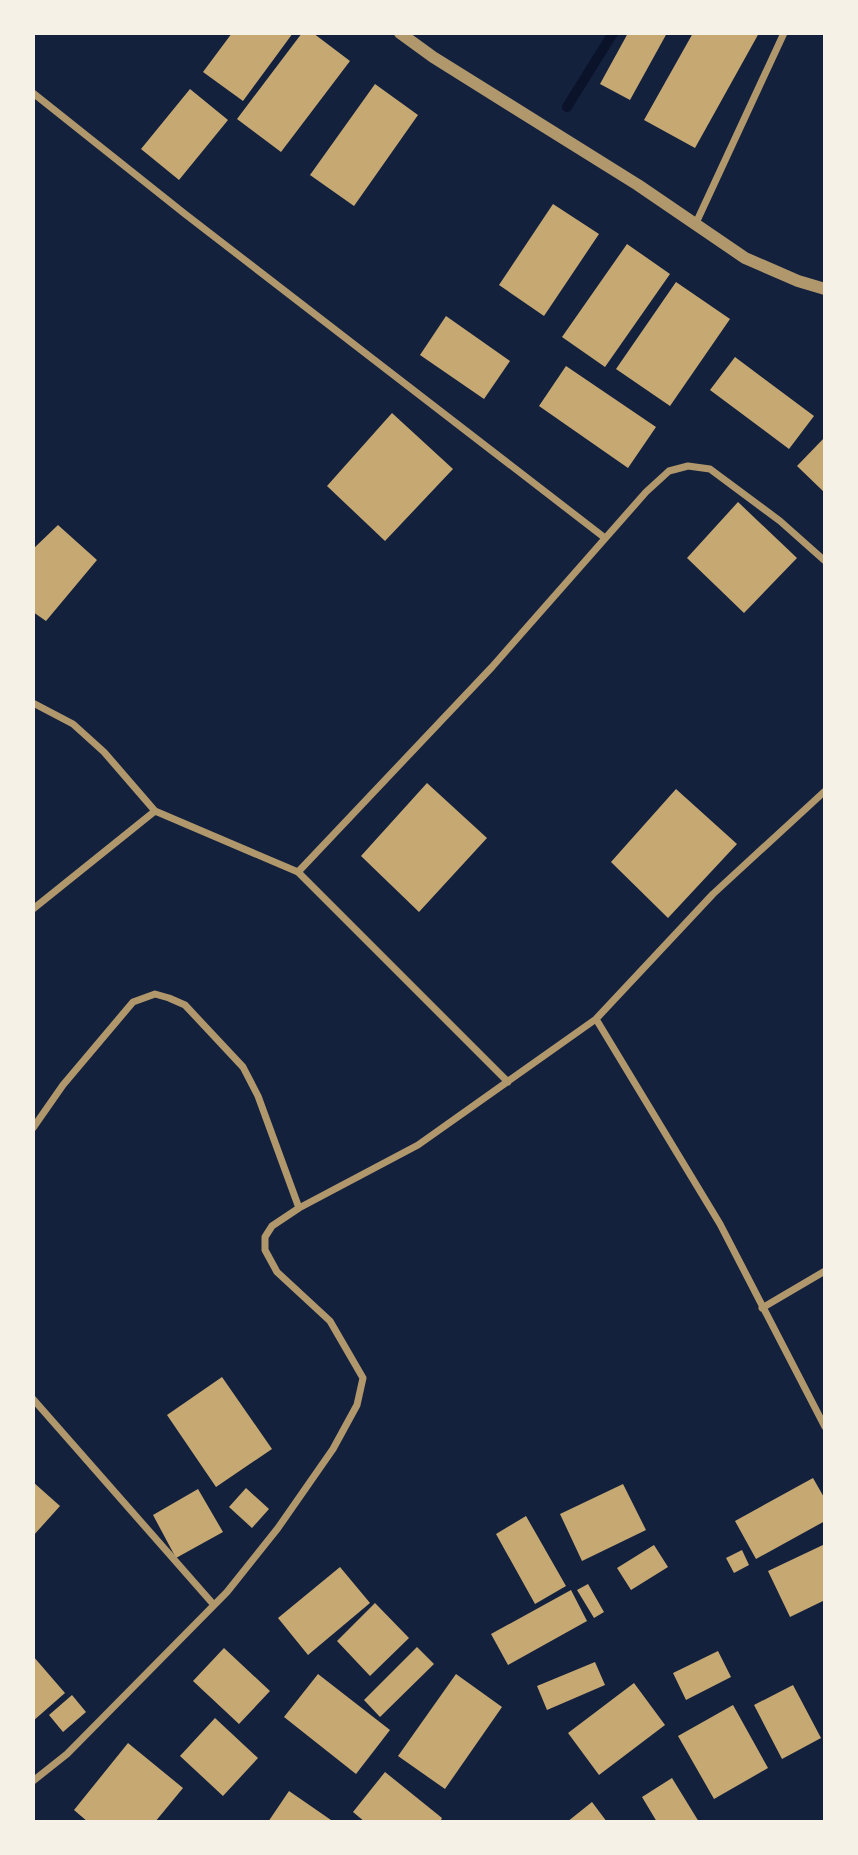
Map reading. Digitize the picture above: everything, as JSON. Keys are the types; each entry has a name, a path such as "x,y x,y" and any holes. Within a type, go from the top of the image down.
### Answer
{"street":[{"path":"400,33 433,57 696,223 745,258 798,281 825,289"},
{"path":"696,223 784,33"},
{"path":"33,93 185,214 605,538"},
{"path":"298,872 492,667 646,492 669,471 688,466 710,469 780,521 825,561"},
{"path":"33,703 73,724 104,752 155,811 298,872 508,1083"},
{"path":"33,1781 67,1754 227,1592 278,1528 333,1448 357,1405 363,1378 330,1321 277,1272 265,1250 265,1237 272,1226 299,1208 418,1145 596,1019 713,894 825,791"},
{"path":"33,909 155,811"},
{"path":"33,1128 63,1085 133,1002 155,994 169,998 185,1005 243,1067 258,1096 299,1208"},
{"path":"596,1019 720,1224 825,1427"},
{"path":"762,1308 825,1271"},
{"path":"33,1399 214,1605"}],"building":[{"path":"232,33 293,33 243,101 203,72"},
{"path":"302,33 313,33 350,61 281,152 237,119"},
{"path":"628,33 667,33 630,100 600,84"},
{"path":"693,33 759,33 695,148 644,120"},
{"path":"375,84 418,115 354,206 310,175"},
{"path":"190,89 228,120 179,180 141,149"},
{"path":"553,204 599,234 544,316 499,285"},
{"path":"627,244 670,274 605,367 562,337"},
{"path":"676,282 730,319 670,406 616,369"},
{"path":"446,316 510,361 484,399 420,355"},
{"path":"735,357 814,416 789,449 710,390"},
{"path":"566,366 656,427 628,468 539,406"},
{"path":"392,413 453,469 385,541 327,486"},
{"path":"825,437 825,493 797,466"},
{"path":"738,502 797,558 744,613 687,558"},
{"path":"58,525 97,560 46,621 33,612 33,549"},
{"path":"427,783 487,838 419,912 361,856"},
{"path":"676,789 737,844 668,918 611,862"},
{"path":"222,1377 272,1449 216,1487 167,1415"},
{"path":"813,1478 825,1499 825,1521 756,1559 735,1521"},
{"path":"33,1482 60,1506 33,1536"},
{"path":"623,1484 646,1530 582,1561 560,1514"},
{"path":"246,1488 269,1509 252,1528 229,1507"},
{"path":"198,1489 223,1532 176,1558 153,1515"},
{"path":"526,1516 566,1586 535,1604 496,1534"},
{"path":"825,1544 825,1600 790,1617 768,1571"},
{"path":"654,1545 668,1567 631,1590 617,1568"},
{"path":"742,1550 749,1565 734,1573 726,1558"},
{"path":"340,1567 370,1603 308,1655 278,1618"},
{"path":"588,1584 604,1612 594,1618 577,1590"},
{"path":"571,1590 587,1621 508,1665 491,1634"},
{"path":"375,1603 409,1638 370,1676 337,1641"},
{"path":"417,1647 434,1664 380,1717 364,1700"},
{"path":"224,1648 270,1691 239,1724 193,1681"},
{"path":"718,1651 731,1677 686,1700 673,1673"},
{"path":"33,1656 65,1693 33,1721"},
{"path":"595,1662 605,1685 547,1710 537,1686"},
{"path":"318,1674 390,1730 356,1774 284,1717"},
{"path":"456,1674 502,1707 445,1789 398,1756"},
{"path":"634,1683 665,1725 599,1775 568,1733"},
{"path":"793,1685 821,1738 782,1759 754,1705"},
{"path":"72,1695 86,1712 63,1732 49,1715"},
{"path":"733,1705 768,1768 714,1799 678,1736"},
{"path":"215,1718 258,1758 223,1796 180,1756"},
{"path":"128,1743 183,1788 155,1822 88,1822 74,1810"},
{"path":"385,1772 442,1818 440,1822 365,1822 353,1812"},
{"path":"672,1778 699,1822 657,1822 642,1797"},
{"path":"289,1791 331,1820 268,1822"},
{"path":"592,1802 607,1822 567,1822"}],"waterway":[{"path":"567,107 613,33"}]}
